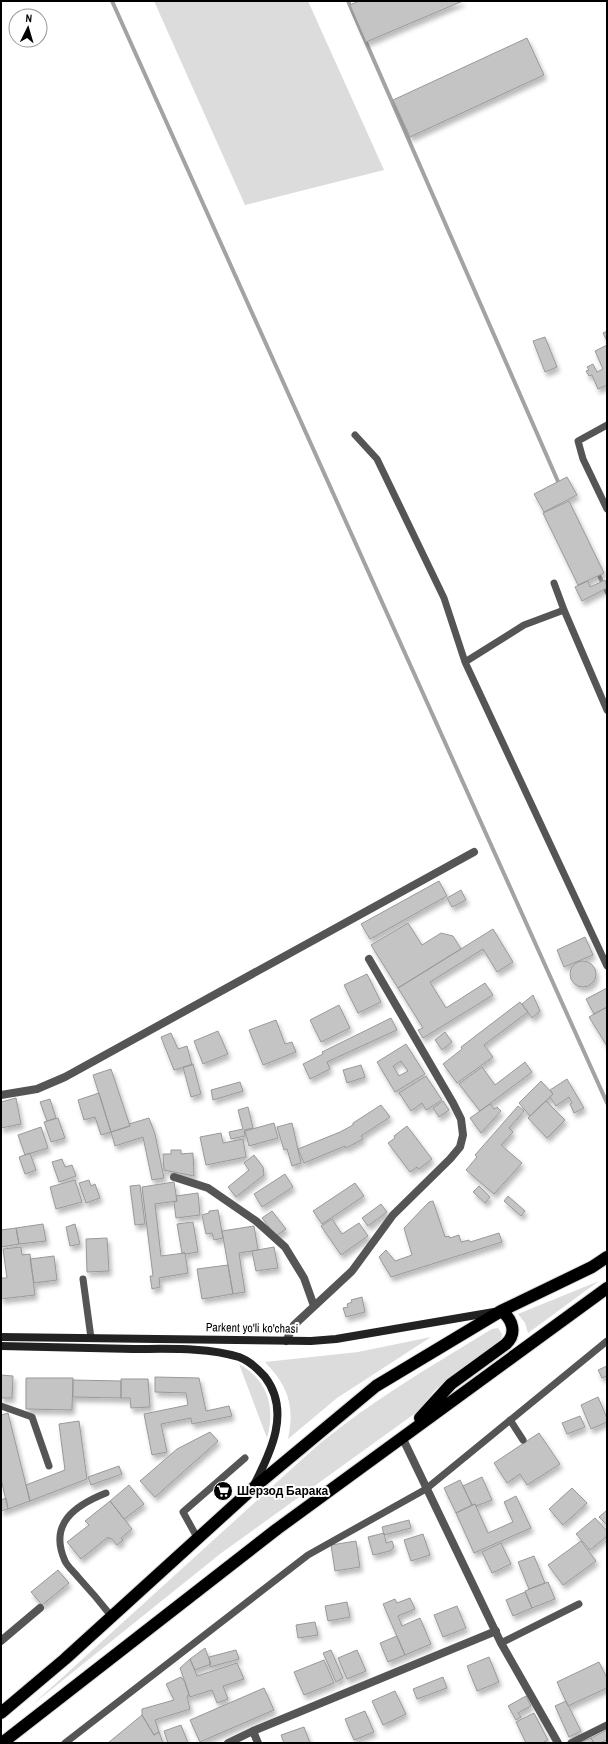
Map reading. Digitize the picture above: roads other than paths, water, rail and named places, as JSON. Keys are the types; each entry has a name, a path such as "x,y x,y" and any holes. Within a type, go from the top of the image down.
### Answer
{"highway":[{"path":"1,1713 65,1659 251,1490 376,1386 501,1311 592,1267 607,1257"},
{"path":"2,1743 271,1534 607,1288"},
{"path":"402,1438 451,1384 510,1340 512,1326 508,1317 501,1311"}],"street":[{"path":"1,1095 37,1089 65,1077 474,852"},
{"path":"286,1341 294,1325 352,1271 393,1215 450,1159 460,1147 463,1135 461,1120 453,1103 369,959"},
{"path":"174,1177 208,1188 256,1221 285,1247 304,1278 314,1306"},
{"name":"Parkent yo'li ko'chasi","path":"1,1337 286,1341 336,1339 501,1311"},
{"path":"1,1346 170,1349 223,1353 241,1358 252,1364 269,1382 277,1404 277,1426 271,1448 251,1490"},
{"path":"402,1438 496,1632 558,1743"},
{"path":"1,1641 40,1608"},
{"path":"228,1743 253,1731 496,1632"},
{"path":"253,1731 258,1743"}],"lane":[{"path":"607,425 578,441 583,459 607,509"},
{"path":"355,435 377,459 381,466 444,598 464,662 607,966"},
{"path":"554,583 607,710"},
{"path":"464,662 524,625 564,610"},
{"path":"83,1279 91,1338"},
{"path":"65,1743 308,1555 426,1488 607,1341"},
{"path":"1,1406 32,1417 49,1466"},
{"path":"510,1420 523,1440"},
{"path":"198,1539 183,1512 245,1458"},
{"path":"106,1493 88,1500 75,1509 62,1525 60,1543 65,1561 112,1616"},
{"path":"502,1643 578,1604"},
{"path":"571,1743 607,1725"}],"waterway":[{"path":"112,1 607,1103"},
{"path":"348,1 560,486"},
{"path":"597,571 607,593"}],"place":[{"name":"Шерзод Барака","path":"223,1491"}]}
